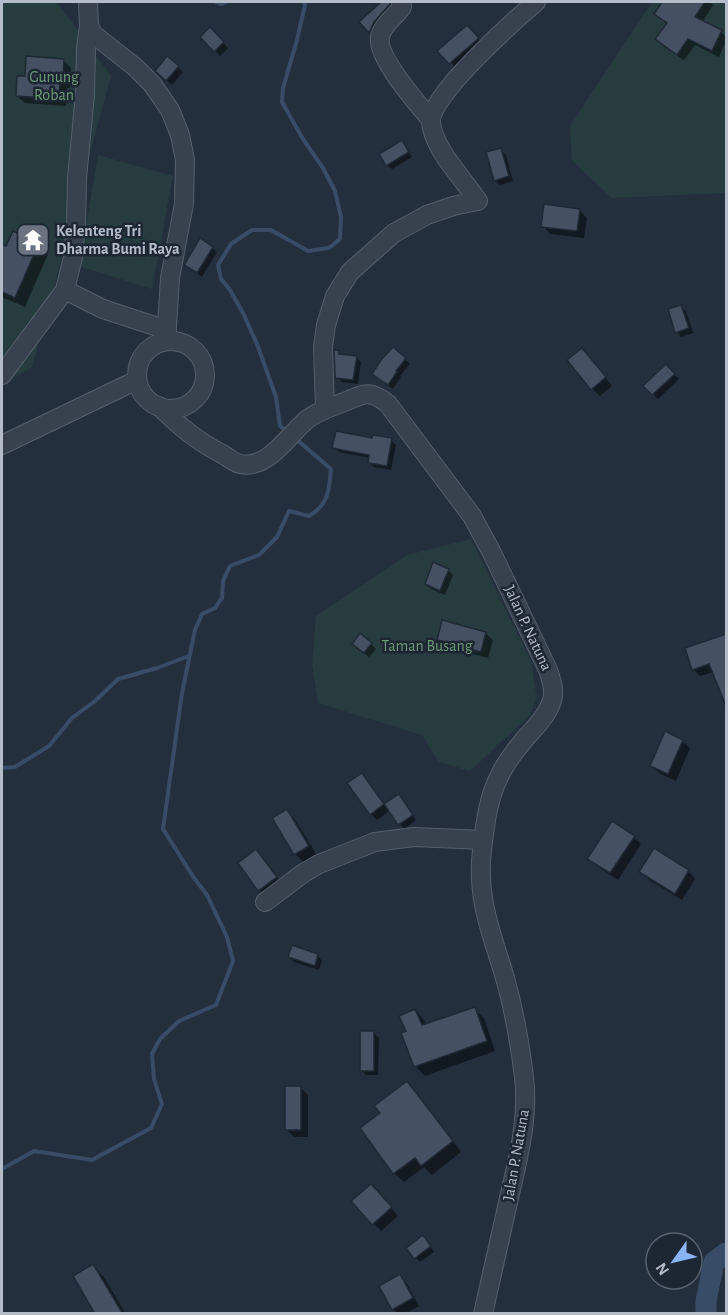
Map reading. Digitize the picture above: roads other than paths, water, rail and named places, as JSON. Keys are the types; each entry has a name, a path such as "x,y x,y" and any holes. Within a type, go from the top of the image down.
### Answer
{"street":[{"path":"2,375 65,290 73,257 89,26 88,2"},
{"path":"325,409 323,347 326,325 335,296 350,272 394,233 427,215 478,201 447,159 435,138 431,120 387,62 381,50 379,39 383,29 402,8 401,2"},
{"path":"431,120 441,99 470,65 500,33 536,2"},
{"path":"65,290 103,309 166,336 184,343 198,354 205,370 203,388 193,402 177,410 159,406 144,397 137,380 139,362 150,348 166,336 170,278 184,204 184,160 180,135 170,110 152,84 135,67 93,34 89,26"},
{"path":"2,445 137,380"},
{"name":"Jalan P. Natuna","path":"159,406 182,428 209,447 239,464 257,464 265,460 297,428 325,409 365,393 380,398 388,404 472,516 550,675 553,690 549,707 514,752 498,778 483,840 480,873 485,911 506,980 516,1026 526,1094 520,1152 483,1314"},
{"path":"265,902 319,864 375,842 414,837 483,840"}],"waterway":[{"path":"216,2 222,4 226,2"},
{"path":"288,432 280,426 276,397 257,344 243,313 221,279 218,265 231,244 252,230 271,230 308,251 329,248 340,239 341,217 335,191 282,102 283,88 297,40 304,2"},
{"path":"2,1169 34,1151 92,1160 151,1128 162,1104 154,1079 152,1054 160,1039 179,1021 216,1005 233,961 227,937 207,895 163,829 182,693 195,630 202,614 215,608 222,598 223,581 230,566 259,555 277,537 289,511 309,516 321,507 327,496 331,469 296,439"},
{"path":"2,768 15,767 49,746 72,718 95,701 118,679 189,656"},
{"path":"706,1314 706,1301 714,1262 726,1253"}],"place":[{"name":"Kelenteng Tri Dharma Bumi Raya","path":"33,240"}],"park label":[{"name":"Gunung Roban","path":"54,86"},
{"name":"Taman Busang","path":"427,646"}]}
